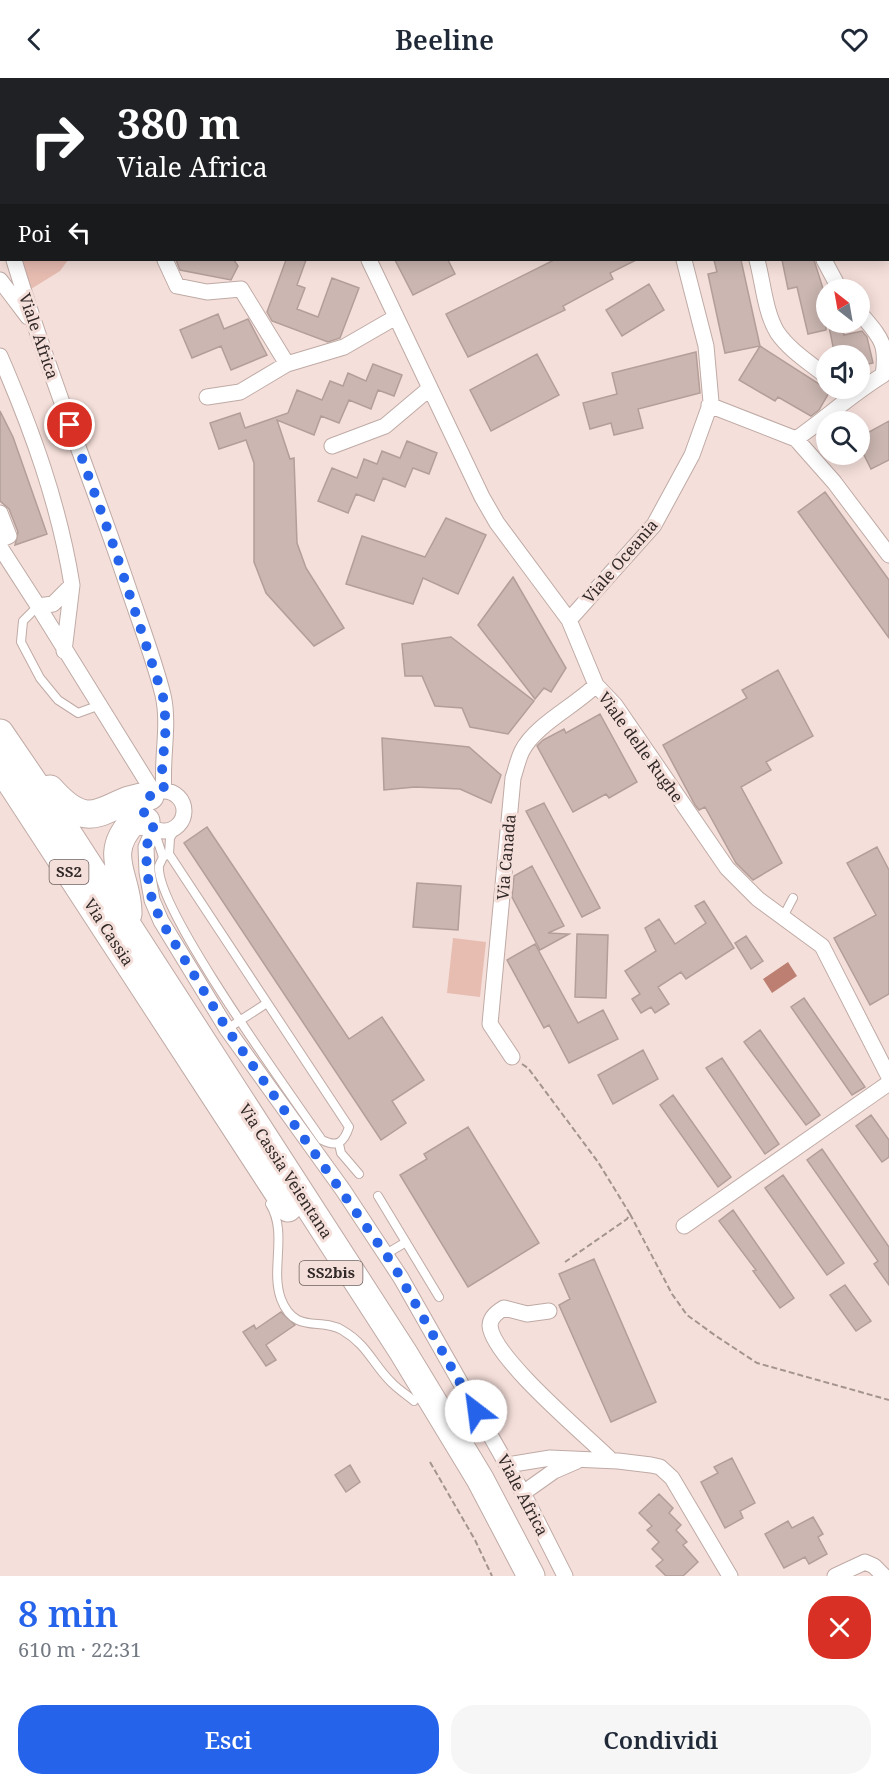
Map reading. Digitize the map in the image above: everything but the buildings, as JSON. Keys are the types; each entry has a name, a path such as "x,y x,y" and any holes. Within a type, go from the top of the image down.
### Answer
{"highway":[{"name":"Via Cassia","path":"0,733 10,764 44,834 138,978"},
{"path":"10,764 74,811 92,814 106,812 136,796 155,810 133,822 122,833 116,859 128,908 128,924"},
{"name":"Via Cassia","path":"10,764 128,924"},
{"path":"0,788 17,813 44,834"},
{"name":"Via Cassia Veientana","path":"128,924 403,1352 480,1479 531,1576"},
{"name":"Via Cassia Veientana","path":"138,978 414,1401 465,1484 513,1576"}],"street":[{"name":"Viale Africa","path":"14,261 32,321 115,550 163,697 166,725 162,771 146,847 152,900 161,921 227,1029 386,1254 523,1493 565,1576"},
{"path":"165,261 177,286 207,292 241,289 287,364"},
{"name":"Viale delle Rughe","path":"369,261 497,523 569,620 596,686 615,705 727,868 758,899 822,946 889,1077"},
{"name":"Viale Oceania","path":"569,620 654,525 692,455 709,405 706,346 684,261"},
{"path":"757,261 770,315 777,331 788,346 816,368"},
{"path":"825,261 834,279"},
{"path":"0,280 32,321"},
{"path":"207,397 240,392 287,364 344,347 396,317"},
{"path":"870,326 887,353 883,375 870,381"},
{"path":"0,356 33,433 64,533 72,585 64,651"},
{"path":"332,446 385,426 430,388"},
{"path":"796,439 839,409 844,399"},
{"path":"709,405 796,439 834,482 889,555"},
{"path":"0,513 9,536 0,540"},
{"path":"0,547 100,705 155,810 169,830 178,825 183,817 183,805 175,794 155,810"},
{"path":"38,606 54,604 72,585"},
{"name":"Via Canada","path":"512,1057 490,1024 513,778 523,749 538,731 581,700 596,686"},
{"path":"684,1226 889,1083"},
{"path":"549,1311 526,1314 504,1308 492,1319 490,1326 496,1340 512,1362 612,1461"},
{"path":"507,1465 549,1458 651,1465 667,1472 730,1576"},
{"path":"523,1493 554,1471 580,1460"},
{"path":"835,1576 865,1562 874,1566 884,1576"}],"lane":[{"path":"38,606 23,621 21,642 30,663 58,700 78,712 100,705"},
{"path":"155,810 156,836 166,856 267,1002 349,1127 345,1138 339,1144 331,1145 322,1140 186,934 168,896 159,866 166,856 170,838 178,825"},
{"path":"783,917 793,898"},
{"path":"227,1029 267,1002"},
{"path":"240,1135 246,1162"},
{"path":"339,1144 341,1153 359,1174"},
{"path":"264,1196 275,1212 279,1245 277,1269 281,1299 293,1318 309,1325 332,1325 361,1343 391,1383 414,1401"},
{"path":"378,1196 439,1297"},
{"path":"386,1254 406,1242"}],"path":[{"path":"512,1057 528,1068 598,1162 630,1214 672,1294 687,1315 757,1363 889,1400"},
{"path":"565,1262 627,1219 630,1214"},
{"path":"430,1462 475,1540 492,1576"}],"shaded area":[{"path":"22,261 67,261 60,271 31,289"},
{"path":"453,938 486,942 480,997 447,993"},
{"path":"788,962 797,976 772,993 763,979"}],"route":[{"path":"70,425 115,550 163,697 166,725 162,771 164,790 150,796 144,806 146,821 154,828 146,847 147,872 152,900 161,921 227,1029 343,1190 386,1254 476,1411"}]}
